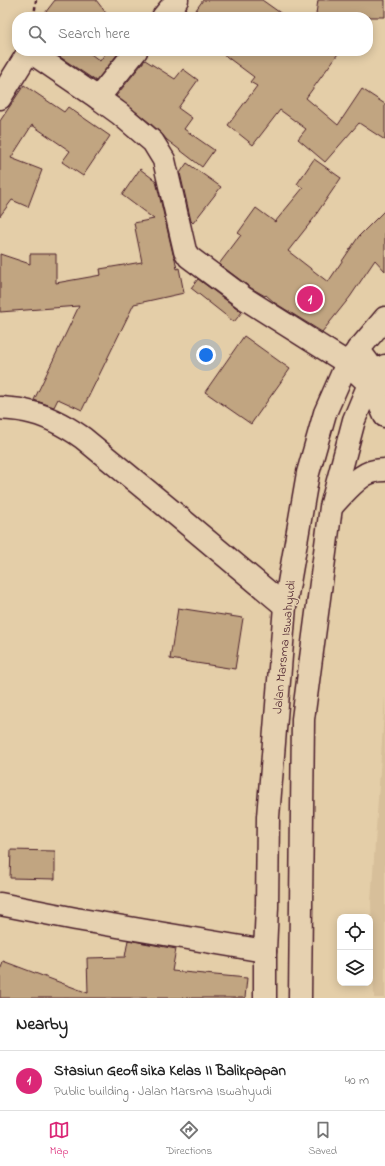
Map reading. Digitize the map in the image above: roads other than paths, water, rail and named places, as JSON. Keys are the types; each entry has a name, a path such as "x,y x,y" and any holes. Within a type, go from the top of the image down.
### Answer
{"main road":[{"path":"167,12 176,0"},
{"path":"0,98 26,56"},
{"path":"36,56 120,114 153,142 164,160 188,257 244,298 352,356 379,377"},
{"path":"98,98 132,56"},
{"name":"Jalan Marsma Iswahyudi","path":"265,998 268,817 285,606 308,473 325,413 352,356 385,318"},
{"path":"379,377 376,396 385,416"},
{"path":"300,998 303,719 331,507 354,420 379,377"},
{"path":"0,408 26,411 68,428 179,517 285,606"},
{"path":"331,507 352,485 364,476 374,471 385,470"},
{"path":"0,904 76,919 265,951"}],"place":[{"name":"Stasiun Geofisika Kelas II Balikpapan","path":"310,299"}]}
